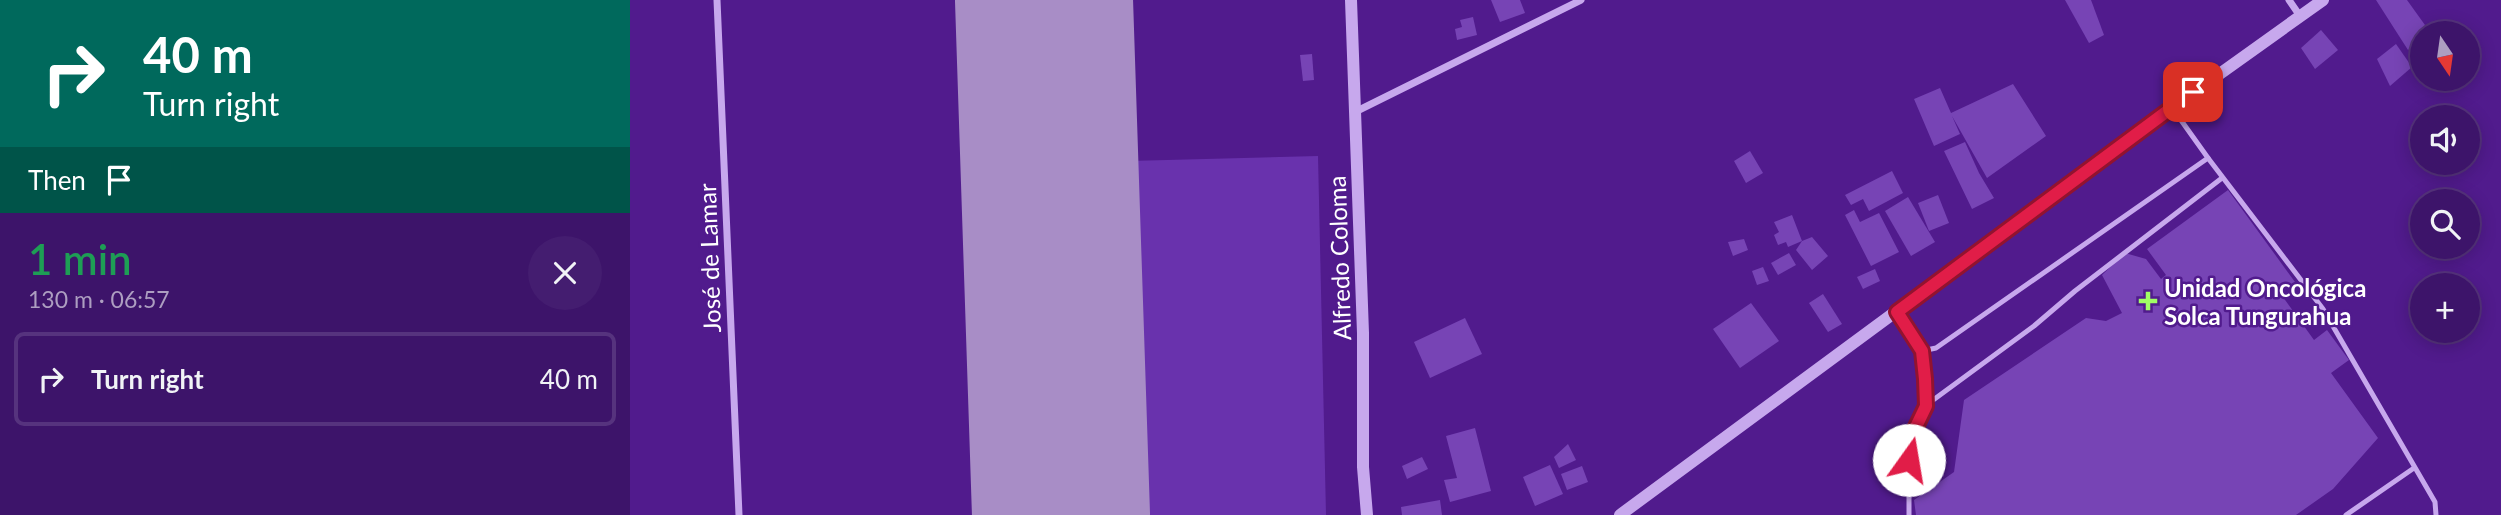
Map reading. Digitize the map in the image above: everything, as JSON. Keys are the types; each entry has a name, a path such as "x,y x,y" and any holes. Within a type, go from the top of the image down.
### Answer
{"street":[{"name":"José de Lamar","path":"717,0 739,515"},
{"name":"Alfredo Coloma","path":"1351,0 1363,333 1363,467 1367,515"},
{"path":"1355,112 1581,0"},
{"path":"2289,0 2301,16"},
{"path":"1620,515 2172,108 2323,0"}],"lane":[{"path":"2172,108 2323,309 2435,502 2437,515"},
{"path":"1922,351 1936,348 1946,342 2208,158"},
{"path":"1909,515 1909,460 1914,431 1926,406 2034,326 2075,291 2222,178"},
{"path":"1897,312 1922,351 1926,406"},
{"path":"2346,515 2414,468"}],"shaded area":[{"path":"1318,156 1326,515 1137,515 1129,161"}],"building":[{"path":"1491,0 1520,0 1525,13 1500,22"},
{"path":"2065,0 2091,0 2104,35 2089,43"},
{"path":"2376,0 2407,0 2422,21 2410,21 2408,50"},
{"path":"1473,17 1477,35 1457,40 1455,29 1462,27 1460,20"},
{"path":"2321,30 2338,50 2315,69 2301,48"},
{"path":"2396,44 2410,64 2410,69 2390,86 2377,59"},
{"path":"1312,54 1314,80 1303,81 1300,55"},
{"path":"2013,84 2046,136 1987,178 1952,116 1960,134 1934,146 1914,99 1940,88 1951,113"},
{"path":"1965,142 1994,198 1972,209 1944,151"},
{"path":"1750,151 1763,173 1746,183 1734,161"},
{"path":"1892,171 1903,193 1869,211 1863,199 1851,205 1845,195"},
{"path":"2228,190 2295,282 2280,293 2314,340 2327,330 2349,360 2331,373 2378,438 2333,489 2296,515 1916,515 1914,500 1954,472 1964,400 2086,318 2106,321 2122,313 2102,275 2125,253 2146,259 2161,279 2166,275 2147,249"},
{"path":"1938,195 1949,223 1929,231 1918,203"},
{"path":"1908,197 1935,242 1911,256 1885,211"},
{"path":"1854,210 1860,222 1879,213 1899,252 1871,266 1845,215"},
{"path":"1792,215 1802,241 1788,247 1786,242 1778,245 1774,235 1779,232 1774,222"},
{"path":"1812,237 1828,256 1812,270 1796,250 1802,241"},
{"path":"1744,239 1748,250 1733,256 1728,242"},
{"path":"1789,253 1796,265 1778,275 1771,263"},
{"path":"1763,267 1769,281 1757,285 1752,271"},
{"path":"1875,269 1880,281 1863,289 1857,277"},
{"path":"1823,294 1842,324 1828,332 1809,303"},
{"path":"1751,303 1779,341 1740,368 1713,329"},
{"path":"1465,318 1482,354 1430,378 1414,342"},
{"path":"1475,428 1491,491 1450,502 1444,480 1457,478 1446,436"},
{"path":"1568,444 1576,460 1559,468 1554,457"},
{"path":"1422,457 1428,469 1407,479 1402,466"},
{"path":"1550,465 1563,494 1535,506 1523,477"},
{"path":"1582,466 1588,482 1567,490 1561,474"},
{"path":"1440,500 1442,515 1402,515 1401,507"}],"runway":[{"path":"1044,0 1061,515"}],"place":[{"name":"Unidad Oncológica Solca Tungurahua","path":"2148,301"}],"route":[{"path":"1909,460 1914,431 1926,406 1925,379 1922,351 1897,312 2193,92"}]}
